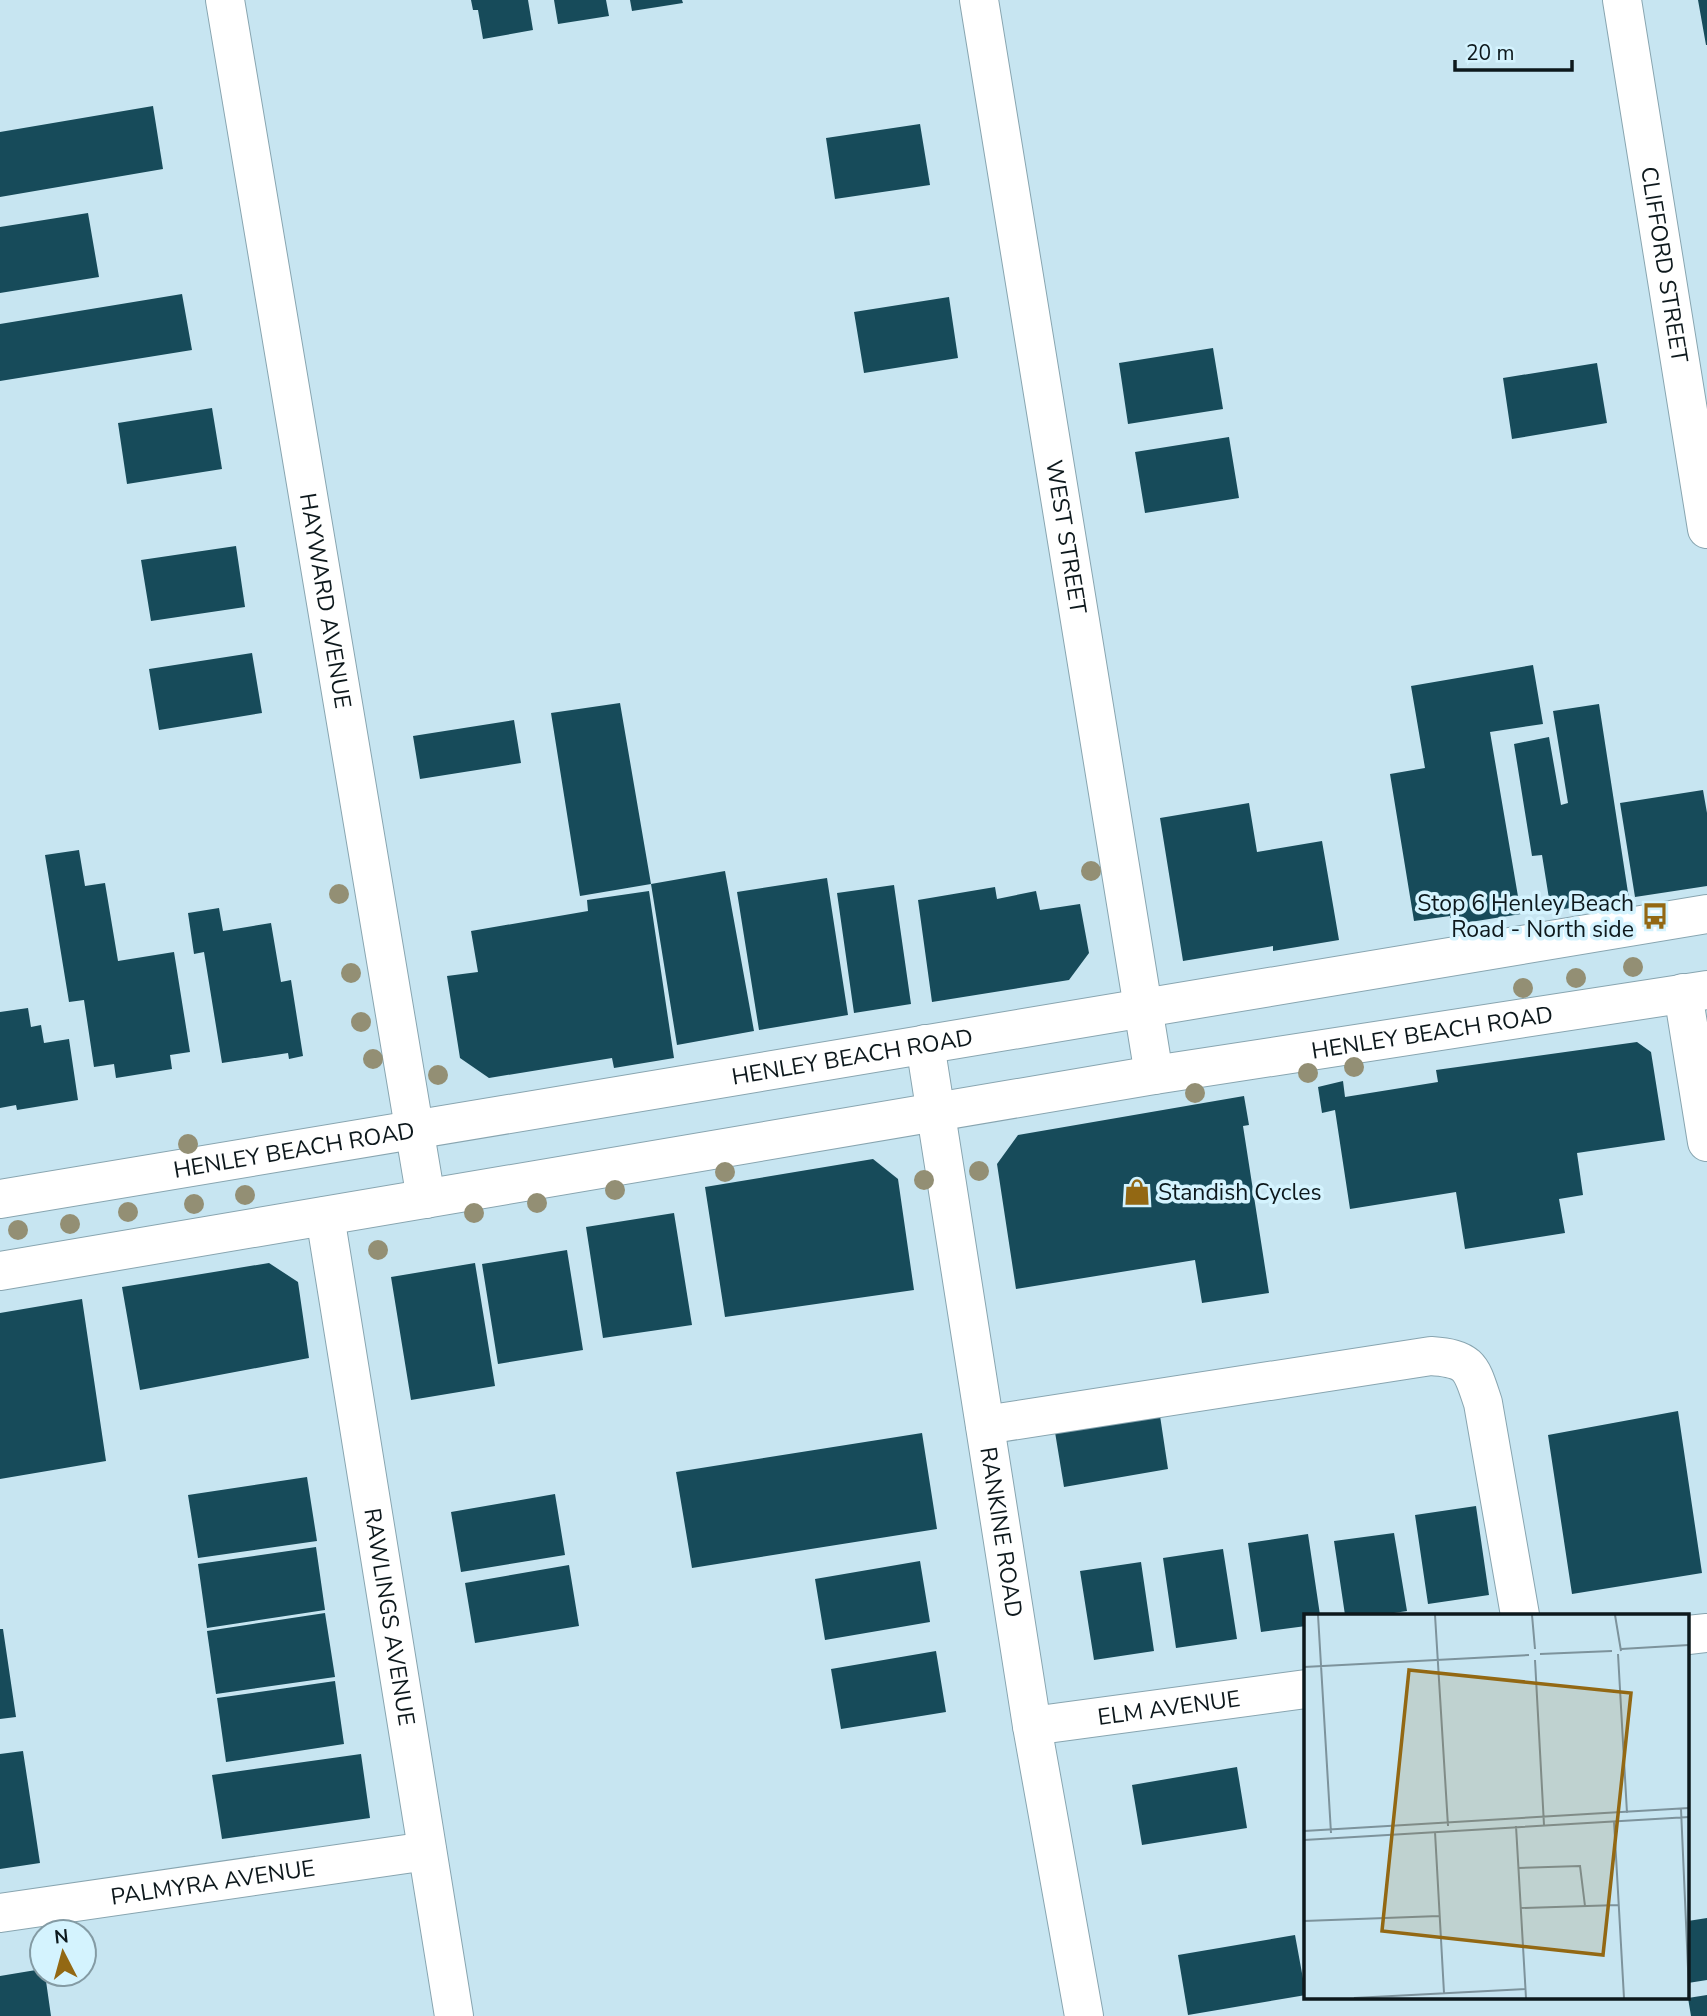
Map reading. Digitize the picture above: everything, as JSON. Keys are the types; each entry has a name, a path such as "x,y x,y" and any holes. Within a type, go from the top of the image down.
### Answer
{"street":[{"name":"HAYWARD AVENUE","path":"225,0 426,1199"},
{"name":"WEST STREET","path":"979,0 1154,1075"},
{"name":"CLIFFORD STREET","path":"1622,0 1707,529"},
{"name":"HENLEY BEACH ROAD","path":"0,1199 1707,914"},
{"name":"HENLEY BEACH ROAD","path":"0,1271 1154,1075 1695,991"},
{"path":"1695,991 1707,1142"},
{"name":"RANKINE ROAD","path":"925,1044 1032,1727 1084,2016"},
{"name":"RAWLINGS AVENUE","path":"325,1216 454,2016"},
{"path":"985,1425 1431,1356 1454,1358 1465,1363 1475,1378 1483,1403 1520,1614"},
{"name":"ELM AVENUE","path":"1032,1727 1304,1689"},
{"name":"PALMYRA AVENUE","path":"0,1913 427,1851"}],"building":[{"path":"471,0 528,0 533,30 483,39 478,10 473,10"},
{"path":"554,0 606,0 609,16 558,24"},
{"path":"630,0 682,0 683,3 632,11"},
{"path":"1698,0 1707,0 1707,45 1706,45"},
{"path":"153,106 163,169 0,197 0,132"},
{"path":"920,124 930,185 835,199 826,138"},
{"path":"88,213 99,277 0,293 0,227"},
{"path":"182,294 192,350 0,381 0,324"},
{"path":"949,297 958,358 864,373 854,312"},
{"path":"1213,348 1223,409 1128,424 1119,363"},
{"path":"1597,363 1607,423 1512,439 1503,378"},
{"path":"212,408 222,469 127,484 118,423"},
{"path":"1229,437 1239,498 1145,513 1135,452"},
{"path":"236,546 245,607 151,621 141,560"},
{"path":"252,653 262,713 159,730 149,669"},
{"path":"1533,665 1543,724 1490,732 1521,914 1451,925 1450,916 1414,921 1390,774 1425,768 1411,686"},
{"path":"620,703 651,884 580,896 551,713"},
{"path":"1599,704 1629,899 1551,911 1542,855 1532,856 1514,744 1549,737 1561,805 1568,803 1553,711"},
{"path":"514,720 521,763 420,779 413,736"},
{"path":"1703,790 1707,813 1707,886 1635,897 1620,803"},
{"path":"1249,803 1257,852 1322,841 1339,940 1273,951 1273,946 1183,961 1160,818"},
{"path":"79,850 85,886 105,883 118,961 174,952 190,1052 170,1055 172,1069 116,1078 114,1064 94,1067 84,1000 69,1002 45,855"},
{"path":"725,871 754,1031 677,1045 651,884"},
{"path":"827,878 848,1015 759,1030 737,892"},
{"path":"894,885 911,1004 854,1013 837,893"},
{"path":"995,887 997,899 1036,891 1040,910 1080,904 1089,953 1069,980 932,1002 918,900"},
{"path":"649,891 674,1058 614,1068 612,1058 489,1078 460,1058 447,976 478,972 471,931 588,911 587,900"},
{"path":"219,908 223,931 271,923 281,982 291,980 303,1056 289,1059 288,1053 222,1063 204,952 194,954 188,913"},
{"path":"28,1008 31,1027 41,1025 44,1043 69,1039 78,1100 17,1110 16,1105 0,1108 0,1012"},
{"path":"1637,1042 1651,1052 1665,1140 1577,1153 1583,1195 1559,1199 1565,1233 1465,1249 1456,1192 1350,1209 1335,1110 1322,1113 1318,1087 1343,1081 1345,1097 1438,1082 1436,1070"},
{"path":"1244,1096 1249,1125 1243,1126 1269,1293 1202,1303 1195,1260 1016,1289 997,1164 1018,1135"},
{"path":"873,1159 898,1179 914,1290 725,1317 705,1187"},
{"path":"674,1213 692,1325 603,1338 586,1227"},
{"path":"567,1250 583,1350 498,1364 482,1264"},
{"path":"269,1263 298,1282 309,1358 140,1390 122,1287"},
{"path":"475,1263 495,1386 411,1400 391,1277"},
{"path":"82,1299 106,1461 0,1479 0,1313"},
{"path":"1159,1409 1168,1469 1064,1487 1054,1426"},
{"path":"1678,1411 1702,1573 1572,1594 1548,1435"},
{"path":"922,1433 937,1529 692,1568 676,1472"},
{"path":"307,1477 317,1541 198,1558 188,1495"},
{"path":"555,1494 565,1555 461,1572 451,1512"},
{"path":"1476,1506 1489,1595 1428,1604 1415,1515"},
{"path":"1394,1533 1407,1611 1345,1614 1334,1541"},
{"path":"1308,1534 1320,1614 1304,1614 1304,1626 1261,1632 1248,1543"},
{"path":"316,1547 325,1610 207,1628 198,1564"},
{"path":"1223,1549 1237,1639 1176,1648 1163,1558"},
{"path":"920,1561 930,1622 825,1640 815,1579"},
{"path":"1141,1562 1154,1651 1094,1660 1080,1571"},
{"path":"569,1565 579,1626 475,1643 465,1583"},
{"path":"325,1613 335,1677 216,1694 207,1631"},
{"path":"0,1629 3,1629 16,1717 0,1719"},
{"path":"936,1651 946,1712 841,1729 831,1669"},
{"path":"335,1681 344,1744 226,1762 217,1698"},
{"path":"23,1751 40,1863 0,1869 0,1754"},
{"path":"361,1754 370,1818 222,1839 212,1775"},
{"path":"1237,1767 1247,1828 1142,1845 1132,1785"},
{"path":"1707,1918 1707,1980 1690,1983 1690,1921"},
{"path":"1295,1935 1304,1995 1188,2015 1178,1955"},
{"path":"28,1971 28,1988 47,1988 51,2016 0,2016 0,1976"},
{"path":"1707,1995 1707,2016 1691,2016 1690,1998"}],"place":[{"name":"Stop 6 Henley Beach Road - North side","path":"1655,916"},
{"name":"Standish Cycles","path":"1137,1192"}]}
